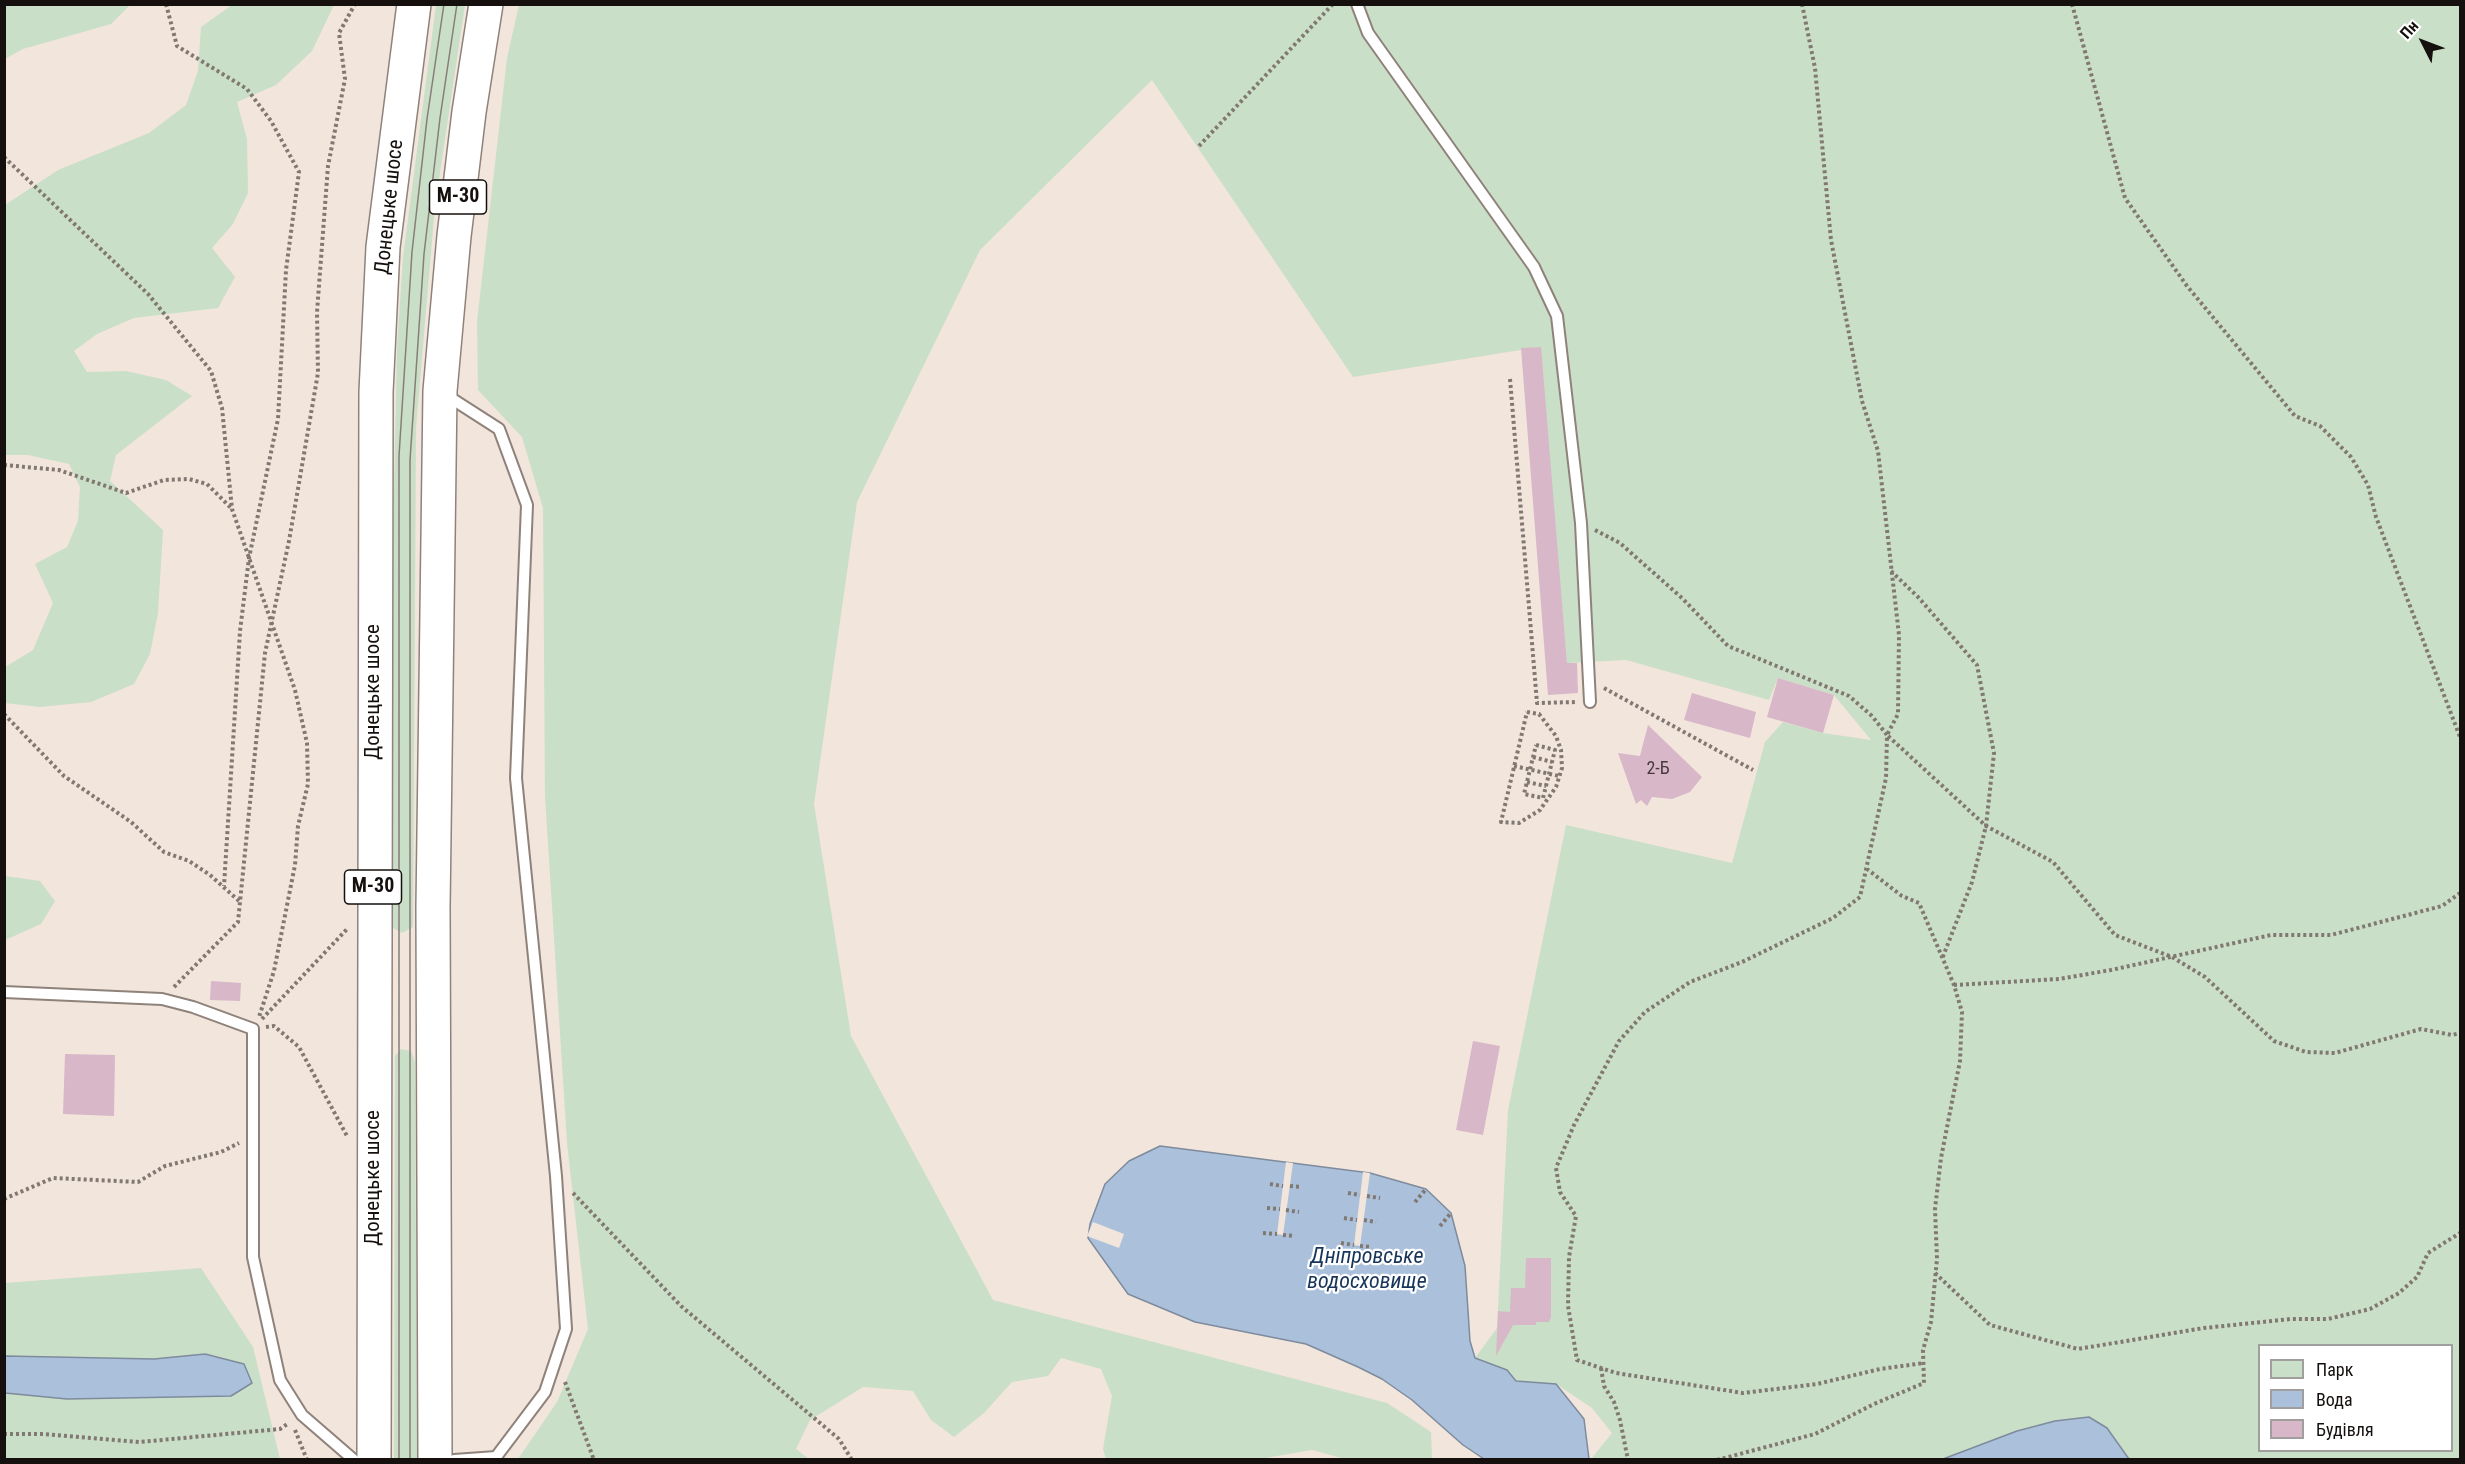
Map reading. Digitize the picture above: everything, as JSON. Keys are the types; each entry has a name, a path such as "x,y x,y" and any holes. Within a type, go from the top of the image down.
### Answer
{"highway":[{"name":"Донецьке шосе","path":"374,1460 376,392 383,247 414,4"},
{"name":"М-30","path":"435,1460 433,907 440,391 454,236 469,112 486,4"}],"lane":[{"path":"1357,4 1368,33 1534,267 1557,316 1581,523 1590,702"},
{"path":"440,391 499,429 526,505 516,778 556,1176 566,1329 544,1392 496,1457 454,1460"},
{"path":"4,992 162,999 193,1007 253,1029 253,1257 280,1380 302,1415 354,1460"}],"path":[{"path":"166,4 177,46 247,89 271,121 299,172 286,270 278,419 249,558 240,631 224,886"},
{"path":"162,999 238,922 265,653 318,373 317,312 328,166 345,79 339,33 355,4"},
{"path":"1199,146 1333,4"},
{"path":"1802,4 1815,68 1831,240 1862,401 1878,451 1899,634 1898,714 1887,735 1886,778 1860,897 1833,918 1742,962 1690,982 1645,1012 1619,1041 1579,1115 1556,1168 1560,1192 1576,1216 1569,1257 1568,1306 1577,1360 1601,1368 1743,1394 1817,1384 1880,1369 1924,1363"},
{"path":"2072,4 2125,198 2187,286 2295,416 2320,426 2351,457 2368,485 2391,558 2460,737"},
{"path":"4,157 148,294 211,371 222,408 232,509 295,690 305,733 308,784 298,826 295,865 274,971 253,1029"},
{"path":"1510,379 1537,703 1590,702"},
{"path":"4,465 59,470 126,493 164,480 189,479 207,484 232,509"},
{"path":"1581,523 1620,543 1683,599 1728,646 1849,696 1872,716 1887,735 1986,826 2053,862 2115,935 2172,957 2205,977 2274,1041 2306,1052 2335,1053 2421,1029 2452,1035 2460,1033"},
{"path":"1891,571 1919,598 1977,665 1994,753 1986,826 1972,882 1941,959"},
{"path":"1588,679 1753,770"},
{"path":"1527,712 1539,714 1544,719 1556,736 1558,749 1562,768 1540,810 1519,823 1501,822 1527,712"},
{"path":"4,714 64,777 131,822 164,852 189,861 224,886 239,902"},
{"path":"1545,800 1524,794 1536,745 1558,749"},
{"path":"1545,800 1552,762 1558,749"},
{"path":"1533,757 1552,762"},
{"path":"1514,766 1559,777"},
{"path":"1527,782 1546,786"},
{"path":"1717,1460 1815,1434 1874,1404 1924,1383 1924,1363 1935,1273 1936,1198 1960,1060 1962,1012 1954,985 1919,903 1902,896 1867,869"},
{"path":"1954,985 2059,979 2271,935 2331,935 2442,906 2460,893"},
{"path":"253,1029 348,928"},
{"path":"253,1029 274,1026 299,1047 350,1141"},
{"path":"4,1199 53,1178 138,1182 165,1166 221,1152 253,1137"},
{"path":"556,1176 627,1247 681,1306 839,1439 852,1460"},
{"path":"1270,1184 1283,1186"},
{"path":"1290,1186 1302,1187"},
{"path":"1415,1202 1426,1188"},
{"path":"1348,1193 1360,1195"},
{"path":"1367,1196 1380,1198"},
{"path":"1267,1209 1280,1209"},
{"path":"1286,1210 1299,1212"},
{"path":"1440,1226 1451,1214"},
{"path":"1344,1218 1357,1220"},
{"path":"1364,1220 1376,1222"},
{"path":"1263,1233 1277,1234"},
{"path":"1935,1273 1990,1324 2078,1349 2204,1328 2291,1319 2328,1319 2370,1309 2399,1293 2417,1277 2428,1253 2460,1233"},
{"path":"1283,1235 1295,1236"},
{"path":"1341,1243 1354,1245"},
{"path":"1360,1246 1372,1247"},
{"path":"556,1359 594,1460"},
{"path":"1601,1368 1604,1386 1614,1402 1620,1420 1628,1460"},
{"path":"4,1434 44,1434 140,1442 280,1429 302,1415"},
{"path":"291,1422 307,1460"}],"green space":[{"path":"5,4 130,5 111,24 23,49 5,59"},
{"path":"232,5 334,5 312,51 276,85 237,102 247,139 248,193 233,224 212,248 235,277 218,308 134,318 97,334 74,351 87,372 126,371 166,380 192,396 116,455 110,481 163,530 158,613 150,654 134,684 91,702 40,707 5,703 5,667 33,650 53,603 35,564 67,547 78,521 80,487 69,464 28,455 5,455 5,205 58,170 149,133 186,105 198,71 201,27"},
{"path":"436,5 465,5 435,206 416,428 413,927 402,933 393,928 391,636 397,348 403,257"},
{"path":"519,5 2460,5 2460,1459 2129,1459 2107,1428 2017,1431 1943,1459 1591,1459 1612,1433 1592,1408 1556,1384 1516,1381 1508,1371 1475,1358 1497,1328 1508,1110 1566,825 1732,863 1765,742 1783,722 1823,733 1871,740 1834,695 1778,678 1769,700 1626,660 1567,663 1539,347 1353,377 1152,80 980,250 857,502 814,804 851,1036 993,1300 1387,1403 1431,1432 1432,1459 1345,1459 1312,1450 1254,1460 1106,1459 1103,1449 1112,1396 1101,1369 1061,1358 1048,1376 1012,1382 984,1413 954,1437 931,1420 913,1391 863,1387 810,1420 796,1449 809,1459 518,1459 557,1402 588,1329 567,1143 545,796 543,508 522,437 478,390 477,322 507,58"},
{"path":"5,876 40,881 55,901 41,924 5,940"},
{"path":"401,1049 411,1051 415,1062 417,1460 394,1459 395,1056"},
{"path":"201,1268 253,1347 280,1459 5,1460 5,1283"}],"water":[{"name":"Дніпровське водосховище","path":"1160,1146 1370,1173 1426,1189 1451,1213 1465,1266 1470,1341 1475,1358 1507,1370 1516,1381 1556,1384 1584,1419 1589,1459 1484,1459 1463,1445 1412,1400 1382,1379 1358,1367 1306,1344 1195,1322 1128,1294 1088,1238 1090,1224 1105,1184 1129,1161"},
{"path":"205,1354 244,1364 252,1383 231,1396 67,1399 5,1393 5,1356 154,1359"},
{"path":"2089,1417 2107,1428 2129,1459 1943,1459 2017,1431 2055,1421"}],"pier":[{"path":"1286,1162 1293,1163 1283,1235 1277,1234"},
{"path":"1363,1172 1370,1173 1360,1246 1354,1245"},
{"path":"1093,1222 1124,1234 1119,1248 1087,1236"}],"building":[{"path":"1541,347 1567,663 1577,663 1578,693 1548,695 1521,348"},
{"path":"1778,678 1834,695 1823,733 1767,717"},
{"path":"1692,693 1756,712 1750,738 1684,720"},
{"path":"1648,725 1702,777 1690,792 1672,799 1652,797 1647,806 1641,800 1636,804 1618,753 1640,756"},
{"path":"211,981 241,983 240,1001 210,1000"},
{"path":"1473,1041 1500,1046 1483,1135 1456,1130"},
{"path":"65,1054 115,1055 114,1116 63,1114"},
{"path":"1526,1258 1551,1258 1551,1317 1549,1322 1536,1322 1536,1325 1513,1325 1496,1356 1498,1311 1510,1312 1511,1288 1525,1288"}],"tram line":[{"path":"399,1460 399,456 412,252 427,119 444,4"},
{"path":"410,1460 410,460 424,254 440,118 457,4"}]}
